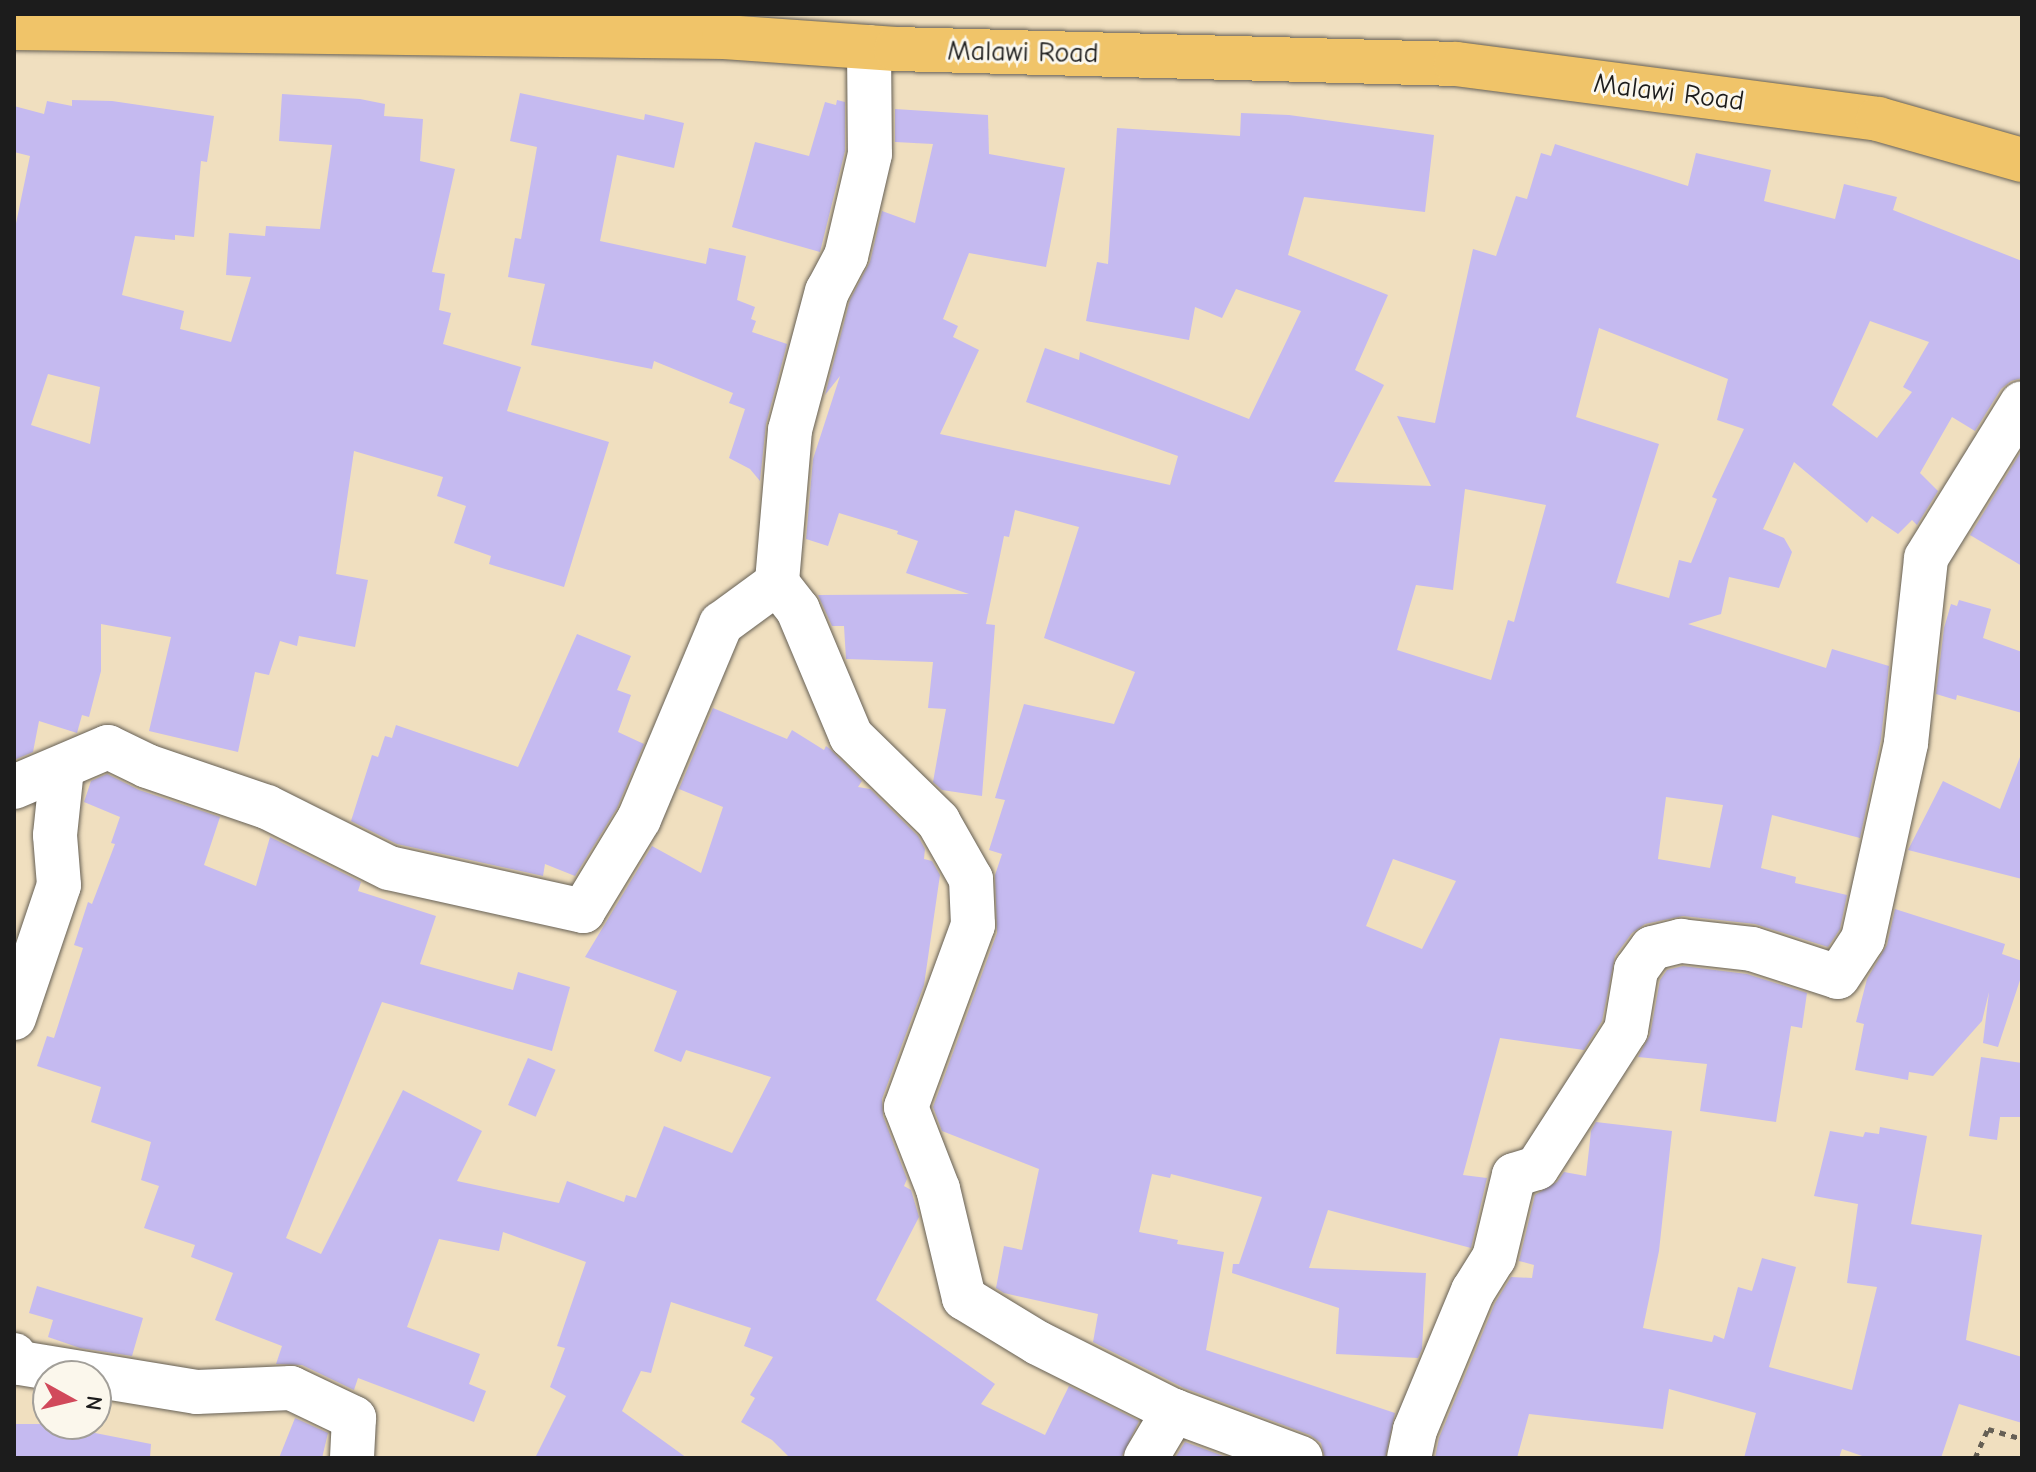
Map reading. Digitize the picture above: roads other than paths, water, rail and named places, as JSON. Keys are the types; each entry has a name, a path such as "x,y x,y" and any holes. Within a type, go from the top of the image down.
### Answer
{"main road":[{"name":"Malawi Road","path":"14,28 144,22 724,37 869,47 1456,64 1878,119 2022,160"}],"street":[{"path":"869,47 870,154 846,256 827,291 790,430 777,583 798,610 851,736 938,821 971,879 973,925 906,1107 938,1189 964,1298 1038,1343 1174,1411 1301,1458"},
{"path":"1409,1458 1415,1430 1473,1291 1494,1258 1514,1175 1537,1168 1626,1030 1636,970 1652,948 1681,941 1752,949 1838,977 1863,939 1906,743 1926,558 2022,403"},
{"path":"14,787 108,747 147,766 267,807 389,868 583,911 639,819 721,624 777,583"},
{"path":"14,1018 59,885 55,835 62,768"},
{"path":"14,1355 20,1363 197,1392 291,1388 354,1418 352,1458"},
{"path":"1146,1458 1174,1411"}]}
